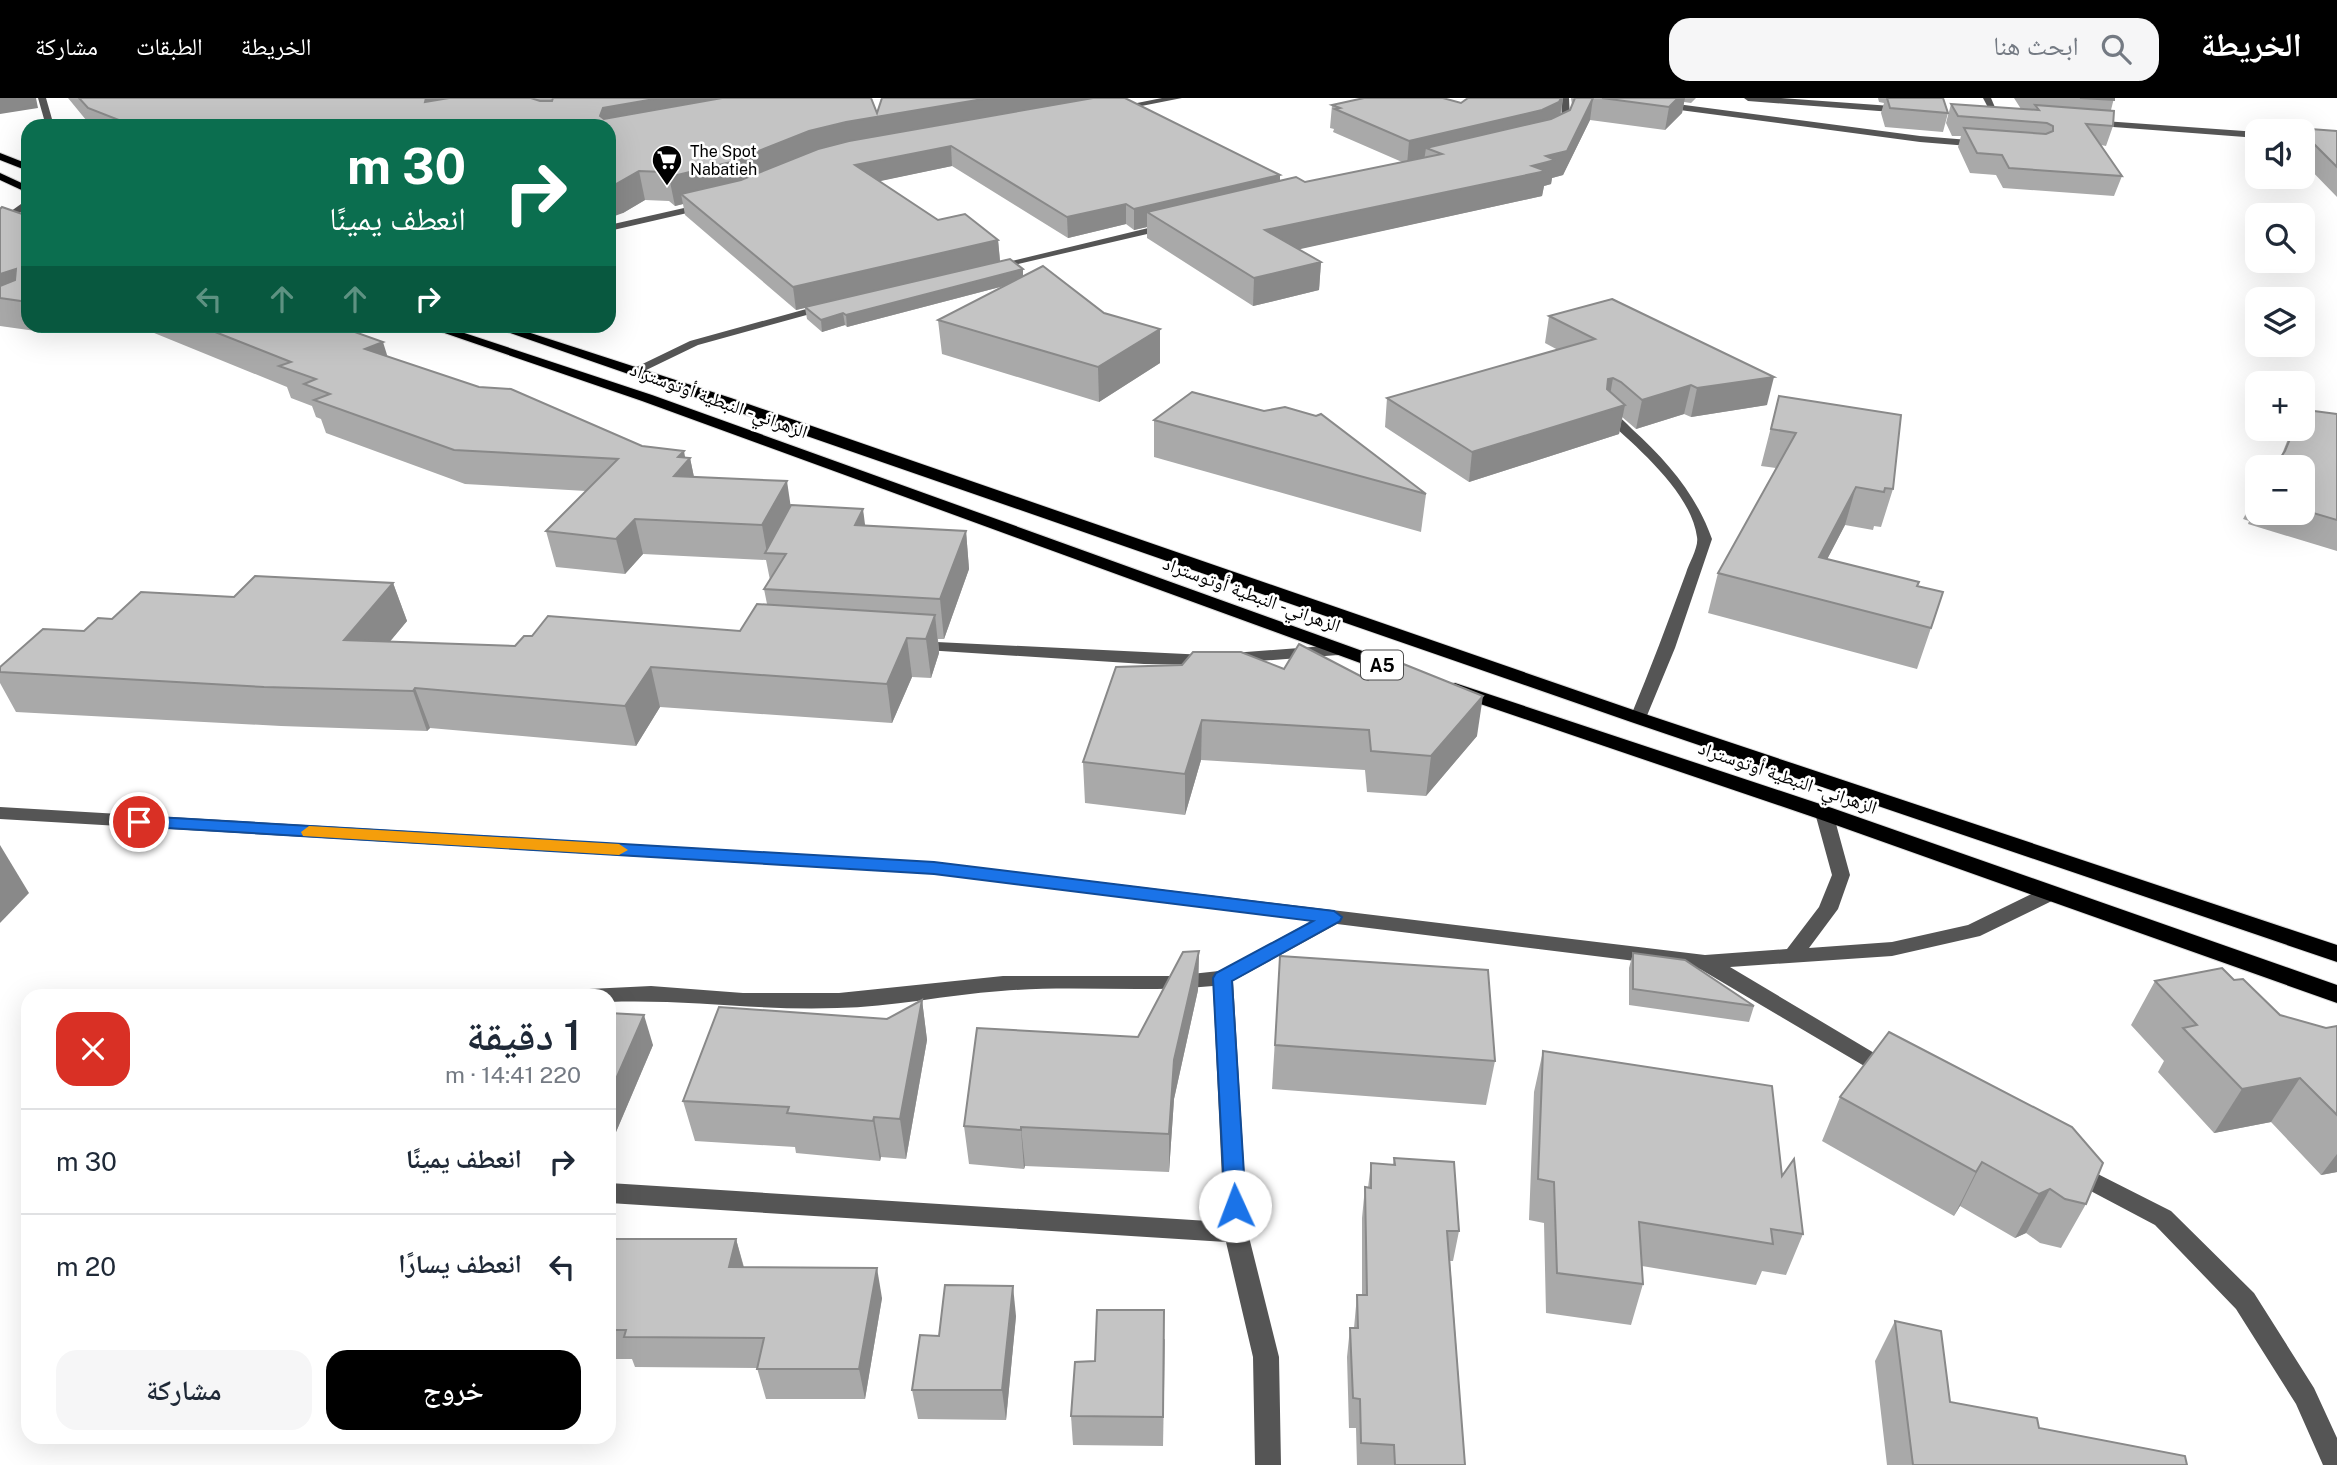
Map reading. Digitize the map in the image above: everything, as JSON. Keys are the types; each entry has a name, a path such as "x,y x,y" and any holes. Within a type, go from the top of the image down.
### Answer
{"highway":[{"path":"0,156 21,166"},
{"path":"0,176 21,186"},
{"name":"الزهراني - النبطية أوتوستراد","path":"452,333 647,397 1338,650 1824,813 2337,994"},
{"name":"الزهراني - النبطية أوتوستراد","path":"518,333 1638,718 2337,954"}],"street":[{"path":"42,98 48,119"},
{"path":"1106,110 1178,98"},
{"path":"1552,133 1562,129 1566,122 1565,98"},
{"path":"1635,98 1657,104 1920,139 1987,144"},
{"path":"1748,98 1914,111"},
{"path":"1987,98 1997,117"},
{"path":"1983,116 2010,118"},
{"path":"2079,123 2245,134"},
{"path":"616,227 717,203"},
{"path":"0,224 21,208"},
{"path":"985,269 1187,222"},
{"path":"634,371 694,343 836,304"},
{"path":"1607,413 1671,475 1700,522 1705,539 1667,648 1638,718"},
{"path":"900,645 1206,660 1338,650"},
{"path":"0,813 934,868 1704,962 1892,949 1973,931 2051,893"},
{"path":"1794,954 1828,909 1841,875 1824,813"},
{"path":"616,995 651,993 743,1000 839,1001 1003,983 1173,984 1223,978 1334,917"},
{"path":"1704,962 1911,1085"},
{"path":"1223,978 1236,1233 1266,1357 1268,1465"},
{"path":"2055,1161 2163,1218 2245,1301 2305,1396 2336,1465"},
{"path":"616,1193 945,1212 1236,1233"}],"building":[{"path":"79,98 426,98 425,102 449,98 531,98 552,101 553,98 660,98 603,108 600,116 604,119 116,119 88,108"},
{"path":"722,98 871,98 877,113 882,98 989,98 846,122 809,131 731,162 669,177 663,172 639,171 616,184 616,119 604,119"},
{"path":"1093,98 1125,98 1280,175 1134,209 1126,204 1067,217 951,146 855,165 938,220 965,214 998,240 793,287 681,194 741,180 818,149 849,141"},
{"path":"1364,98 1443,98 1461,103 1468,98 1561,98 1559,102 1542,110 1409,141 1335,109 1340,108 1332,105"},
{"path":"1575,98 1593,98 1567,151 1546,156 1555,160 1532,166 1546,171 1265,230 1321,262 1254,278 1147,212 1296,177 1305,182 1442,154 1426,148 1551,119 1570,110"},
{"path":"1602,98 1678,98 1669,107"},
{"path":"1887,98 1943,98 1948,113 1890,108"},
{"path":"2080,98 2114,98 2114,100"},
{"path":"1951,104 2039,110 2035,105 2114,111 2113,126 2086,124 2122,176 2009,168 2002,155 1977,153 1964,128 2046,134 2053,131 2053,126 2047,123 1958,116"},
{"path":"2315,129 2337,131 2337,167 2315,145"},
{"path":"2,207 21,214 21,301 0,298 0,286 15,280 16,269 0,274"},
{"path":"1010,259 1023,269 846,315 843,313 821,320 805,307"},
{"path":"1043,266 1104,313 1160,329 1098,367 938,320"},
{"path":"1612,299 1774,377 1697,388 1691,385 1642,400 1621,382 1608,379 1607,389 1625,405 1472,452 1387,398 1595,339 1549,316"},
{"path":"218,333 358,333 383,342 365,349 479,387 511,389 642,446 684,451 678,457 690,458 674,476 787,481 762,525 635,519 616,539 546,531 618,459 454,450 314,400 330,394 304,384 316,379 279,366 291,362"},
{"path":"1192,392 1264,411 1285,407 1316,416 1321,414 1426,494 1154,420"},
{"path":"1779,396 1901,415 1893,489 1885,488 1884,492 1856,487 1819,557 1919,582 1917,586 1943,592 1931,628 1718,573 1796,433 1771,429"},
{"path":"2315,411 2337,414 2337,520 2315,514 2315,455 2282,455 2289,441 2315,441"},
{"path":"791,505 863,509 855,525 966,531 940,599 764,589 786,554 765,553"},
{"path":"255,576 393,583 344,640 515,646 524,636 532,636 548,616 740,631 757,604 935,615 926,639 907,638 887,684 651,667 625,706 415,688 413,691 264,687 0,672 0,667 43,629 84,631 98,618 112,619 141,592 234,597"},
{"path":"1299,644 1368,680 1391,659 1483,696 1431,756 1371,751 1369,730 1202,720 1185,774 1083,762 1116,667 1182,665 1193,652 1241,652 1284,669"},
{"path":"1199,951 1174,1060 1169,1134 964,1126 977,1028 1138,1037 1183,952"},
{"path":"1633,953 1685,960 1754,1006 1633,989"},
{"path":"1280,956 1488,970 1495,1061 1275,1045"},
{"path":"2222,968 2234,980 2243,979 2280,1015 2326,1028 2337,1026 2337,1115 2300,1078 2242,1089 2183,1028 2197,1025 2155,981"},
{"path":"922,1000 900,1119 874,1117 873,1121 787,1113 789,1107 683,1101 719,1007 887,1019"},
{"path":"616,1013 644,1015 616,1079"},
{"path":"1889,1032 2072,1127 2103,1163 2086,1204 2065,1199 2050,1189 2039,1194 1982,1162 1976,1172 1840,1097"},
{"path":"1543,1051 1772,1086 1782,1176 1794,1159 1803,1234 1771,1229 1773,1244 1639,1222 1643,1284 1557,1273 1554,1182 1538,1179"},
{"path":"1394,1158 1454,1162 1459,1231 1447,1231 1465,1465 1395,1465 1394,1445 1361,1443 1360,1399 1353,1398 1350,1328 1358,1328 1357,1295 1367,1295 1365,1187 1371,1188 1371,1163 1395,1165"},
{"path":"616,1239 736,1239 729,1267 877,1268 859,1369 757,1369 764,1338 624,1337 626,1330 616,1330"},
{"path":"945,1285 1013,1286 1002,1390 912,1390 920,1335 939,1336"},
{"path":"1097,1310 1164,1310 1163,1417 1071,1416 1075,1362 1095,1361"},
{"path":"1895,1321 1941,1331 1950,1402 2037,1418 2039,1428 2185,1456 2187,1465 1913,1465"}],"slow traffic":[{"path":"309,832 619,850"}],"place":[{"name":"The Spot Nabatieh","path":"667,187"}],"route":[{"path":"139,822 934,868 1334,917 1243,964 1223,978 1235,1206"}]}
